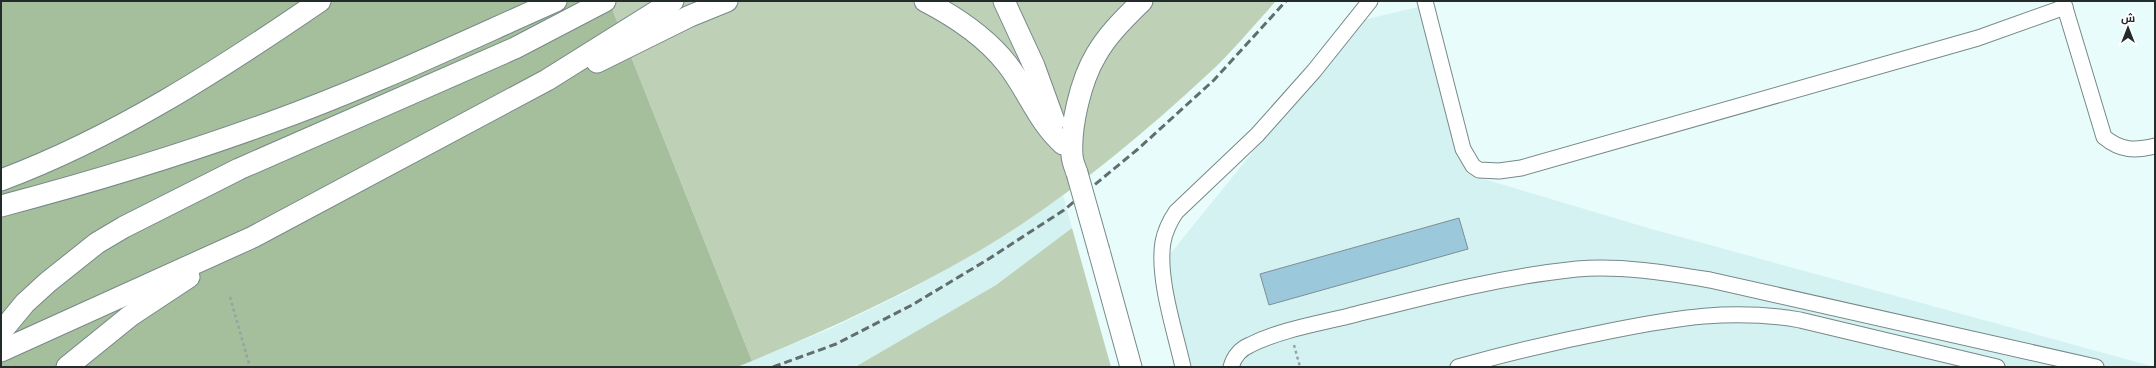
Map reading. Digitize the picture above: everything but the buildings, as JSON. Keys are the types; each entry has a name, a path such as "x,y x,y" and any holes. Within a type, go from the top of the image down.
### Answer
{"main road":[{"path":"1,180 77,148 148,111 243,53 320,1"},
{"path":"1,206 96,181 270,123 369,83 556,1"},
{"path":"1,332 25,303 60,272 97,243 152,212 239,169 515,48 605,1"},
{"path":"1,351 253,237 547,80 673,1"},
{"path":"547,80 580,69 690,16 727,1"},
{"path":"925,1 960,21 984,39 1007,64 1051,132 1071,154"},
{"path":"1004,1 1034,66 1071,154"},
{"path":"1017,1 1036,43 1071,154 1131,367"},
{"path":"1071,154 1083,85 1096,55 1116,27 1142,1"},
{"path":"67,367 130,316 253,237"}],"street":[{"path":"1183,367 1163,278 1163,242 1167,227 1176,212 1262,129 1314,71 1370,1"},
{"path":"1425,1 1463,149 1473,166 1487,171 1521,168 1642,135 1978,38 2064,4 2104,137 2114,145 2138,150 2155,146"},
{"path":"1231,367 1233,360 1240,351 1250,345 1290,331 1483,283 1578,269 1652,270 1710,280 2096,367"},
{"path":"1458,367 1507,353 1654,322 1708,314 1747,313 1800,320 1997,367"}],"path":[{"path":"230,297 250,367"},
{"path":"1290,331 1300,367"}],"shaded area":[{"path":"1422,6 1467,174 1648,228 2155,367 1189,367 1166,259 1359,21"},
{"path":"1063,195 1072,228 996,285 855,367 737,367 832,328 906,292 985,247"}],"green space":[{"path":"1,1 609,1 752,361 737,367 1,367"},
{"path":"609,1 1276,1 1226,57 1182,98 1128,145 1043,210 984,248 927,280 811,336 752,361"},
{"path":"1072,228 1111,367 855,367 996,285"}],"railway":[{"path":"773,367 836,344 912,305 987,260 1064,210 1138,149 1214,80 1286,1"}]}
